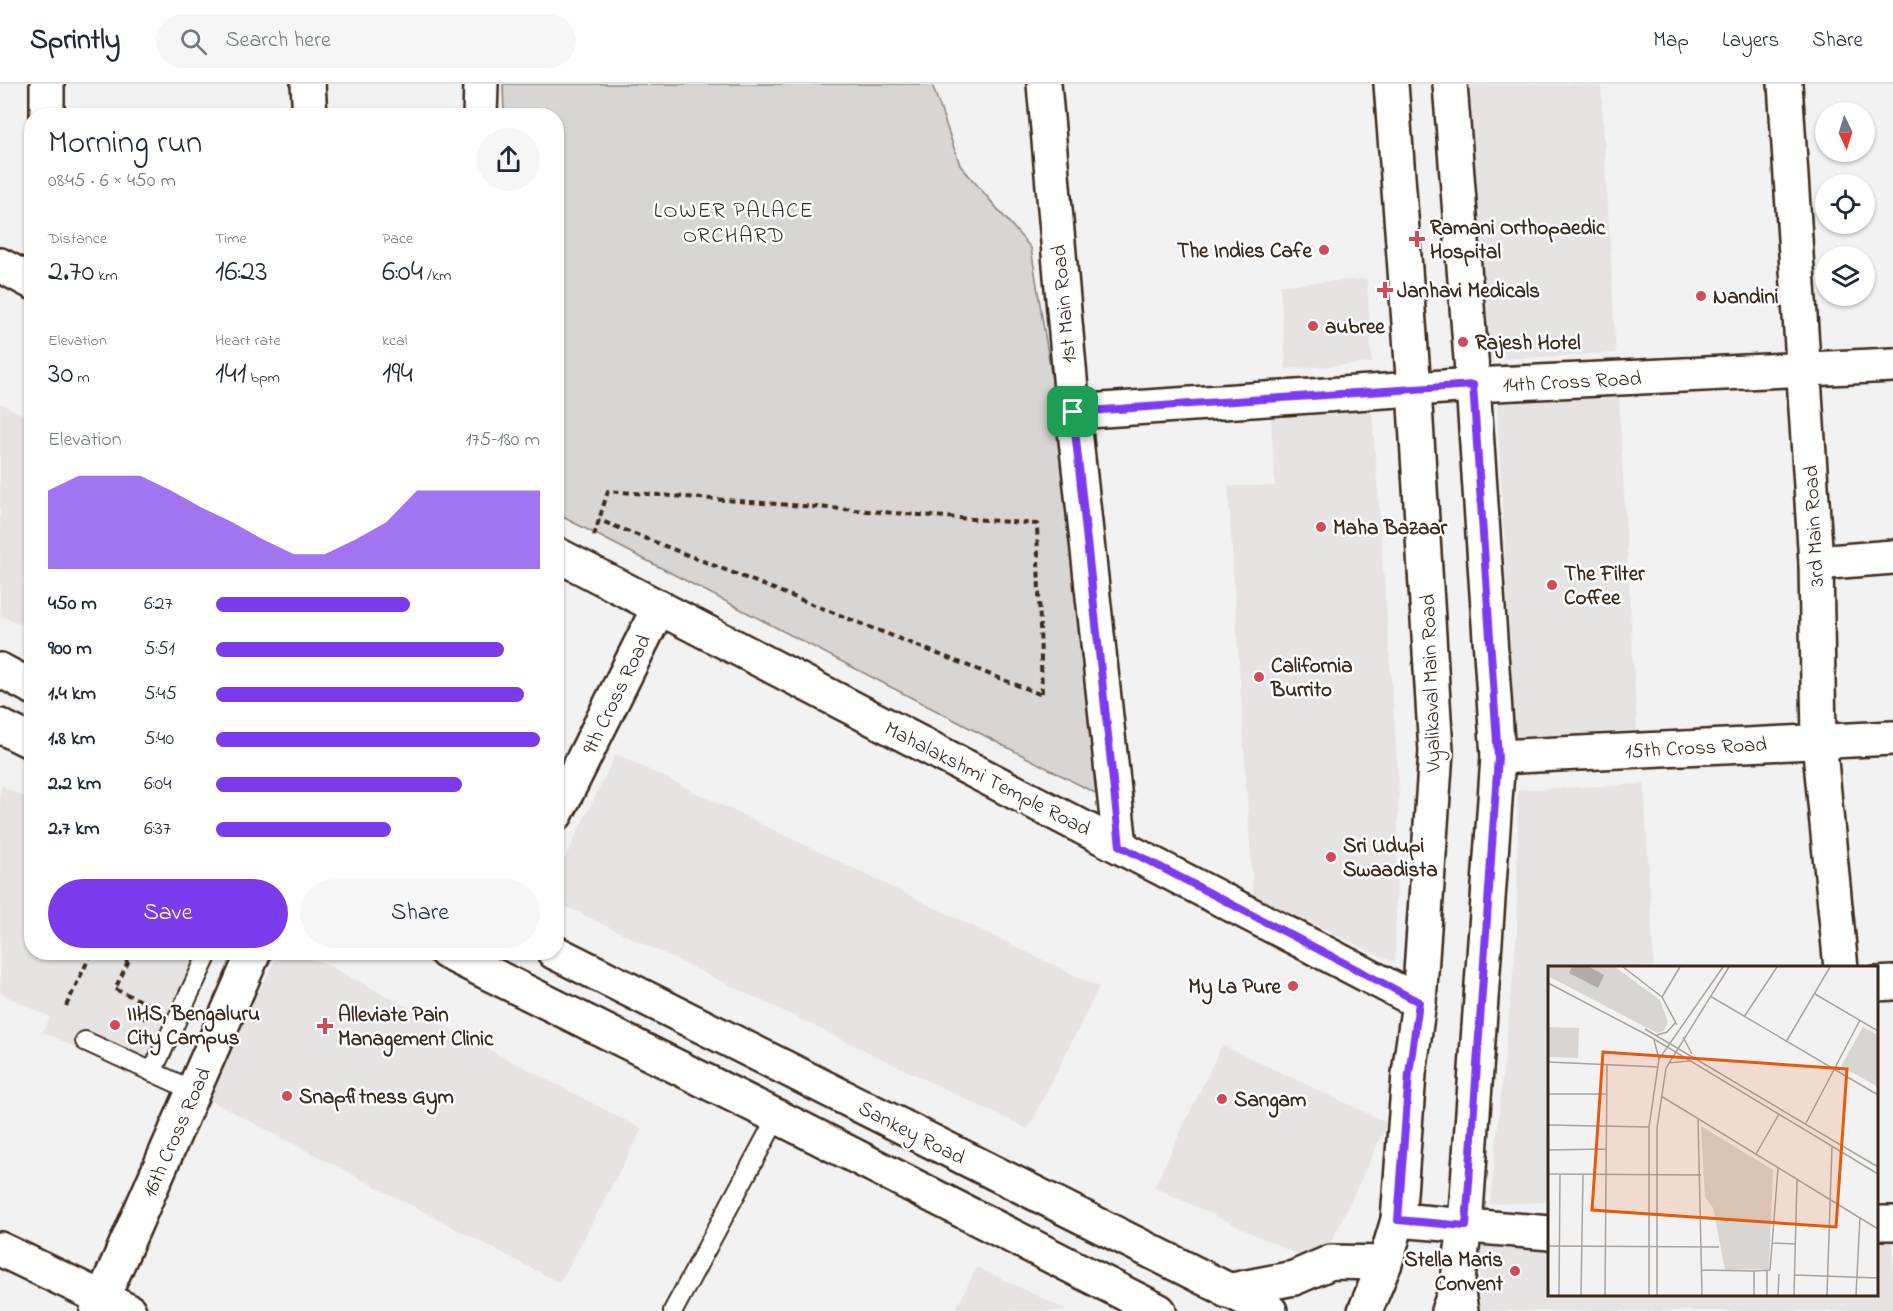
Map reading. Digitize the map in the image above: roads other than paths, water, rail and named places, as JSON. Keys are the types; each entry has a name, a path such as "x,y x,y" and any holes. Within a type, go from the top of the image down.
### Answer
{"street":[{"path":"47,84 47,108"},
{"path":"308,84 309,108"},
{"path":"480,108 481,84"},
{"name":"1st Main Road","path":"1044,84 1073,412 1120,846"},
{"name":"Vyalikaval Main Road","path":"1365,1311 1385,1263 1398,1220 1409,1074 1419,1002 1436,751 1414,389 1391,84"},
{"path":"1450,84 1498,757 1466,1226 1455,1303"},
{"name":"3rd Main Road","path":"1785,84 1816,563 1819,741 1841,966"},
{"path":"0,265 24,278"},
{"name":"14th Cross Road","path":"1073,412 1473,385 1893,365"},
{"path":"1816,563 1893,557"},
{"name":"Mahalakshmi Temple Road","path":"570,561 1419,1002"},
{"name":"9th Cross Road","path":"564,798 659,607"},
{"path":"0,670 24,683"},
{"path":"0,726 24,738"},
{"name":"15th Cross Road","path":"1498,757 1893,738"},
{"name":"Sankey Road","path":"564,957 1270,1311"},
{"name":"16th Cross Road","path":"110,1307 194,1091 251,960"},
{"path":"462,960 1159,1311"},
{"path":"1878,984 1893,983"},
{"path":"1398,1220 1548,1233"},
{"path":"0,1249 110,1307"},
{"path":"1227,1291 1294,1278 1331,1262 1385,1263"}],"lane":[{"path":"152,1072 205,960"},
{"path":"85,1041 194,1091"},
{"path":"673,1311 777,1117"}],"place":[{"name":"Ramani Orthopaedic Hospital","path":"1417,239"},
{"name":"The Indies Cafe","path":"1324,250"},
{"name":"Janhavi Medicals","path":"1385,290"},
{"name":"Nandini","path":"1701,296"},
{"name":"aubree","path":"1313,326"},
{"name":"Rajesh Hotel","path":"1463,342"},
{"name":"Maha Bazaar","path":"1321,527"},
{"name":"The Filter Coffee","path":"1552,585"},
{"name":"California Burrito","path":"1259,677"},
{"name":"Sri Udupi Swaadista","path":"1331,857"},
{"name":"My La Pure","path":"1293,986"},
{"name":"IIHS, Bengaluru City Campus","path":"115,1025"},
{"name":"Alleviate Pain Management Clinic","path":"325,1026"},
{"name":"Snapfitness Gym","path":"287,1096"},
{"name":"Sangam","path":"1222,1099"},
{"name":"Stella Maris Convent","path":"1515,1271"}],"district":[{"name":"LOWER PALACE ORCHARD","path":"734,222"}]}
